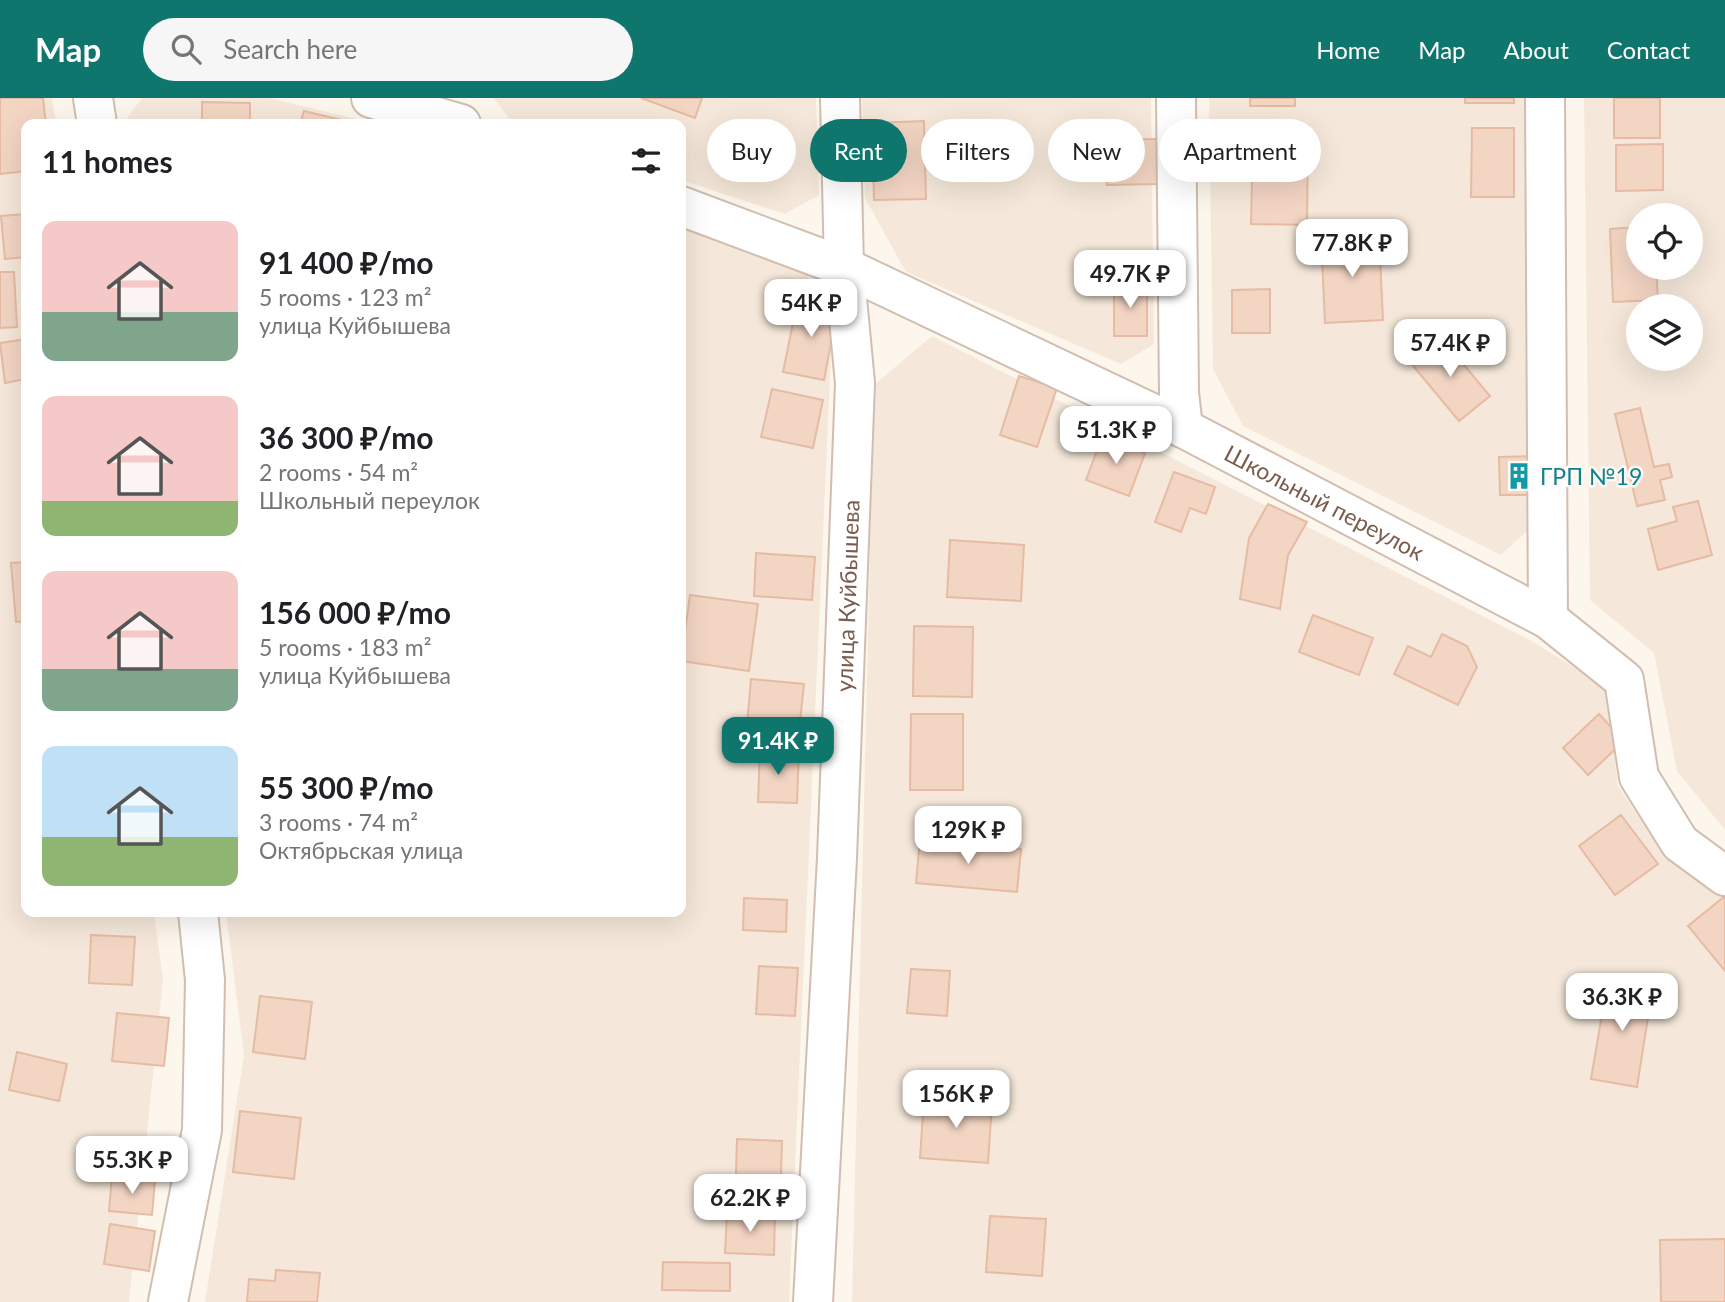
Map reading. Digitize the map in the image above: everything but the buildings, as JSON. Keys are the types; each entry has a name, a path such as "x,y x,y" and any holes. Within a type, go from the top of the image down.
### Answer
{"street":[{"path":"93,98 96,119"},
{"path":"371,98 443,119"},
{"path":"459,98 460,119"},
{"name":"улица Куйбышева","path":"813,1302 837,858 855,383 844,267 840,98"},
{"path":"1176,98 1179,393 1183,428"},
{"path":"1545,98 1548,619"},
{"name":"Школьный переулок","path":"686,208 844,267 1183,428 1548,619 1623,680 1639,777 1679,843 1725,876"},
{"path":"168,1302 202,1130 205,981 199,917"}],"shaded area":[{"path":"0,98 52,98 55,119 21,119 21,917 155,917 163,981 129,1302 0,1302"},
{"path":"142,98 269,98 356,119 127,119"},
{"path":"493,98 816,98 817,119 810,119 810,182 819,182 819,195 785,214 686,182 686,119 510,119"},
{"path":"862,98 1151,98 1154,344 1121,364 906,272 865,198 865,182 907,182 907,119 863,119"},
{"path":"1209,98 1528,98 1531,527 1501,555 1243,426 1213,369 1210,182 1321,182 1321,119 1209,119"},
{"path":"1584,98 1725,98 1725,830 1677,771 1654,653 1590,600"},
{"path":"686,227 804,269 832,331 789,1302 205,1302 244,1055 227,917 686,917"},
{"path":"932,336 1530,640 1606,687 1618,786 1664,854 1725,898 1725,1302 852,1302 874,385"}],"place":[{"name":"ГРП №19","path":"1519,476"}]}
